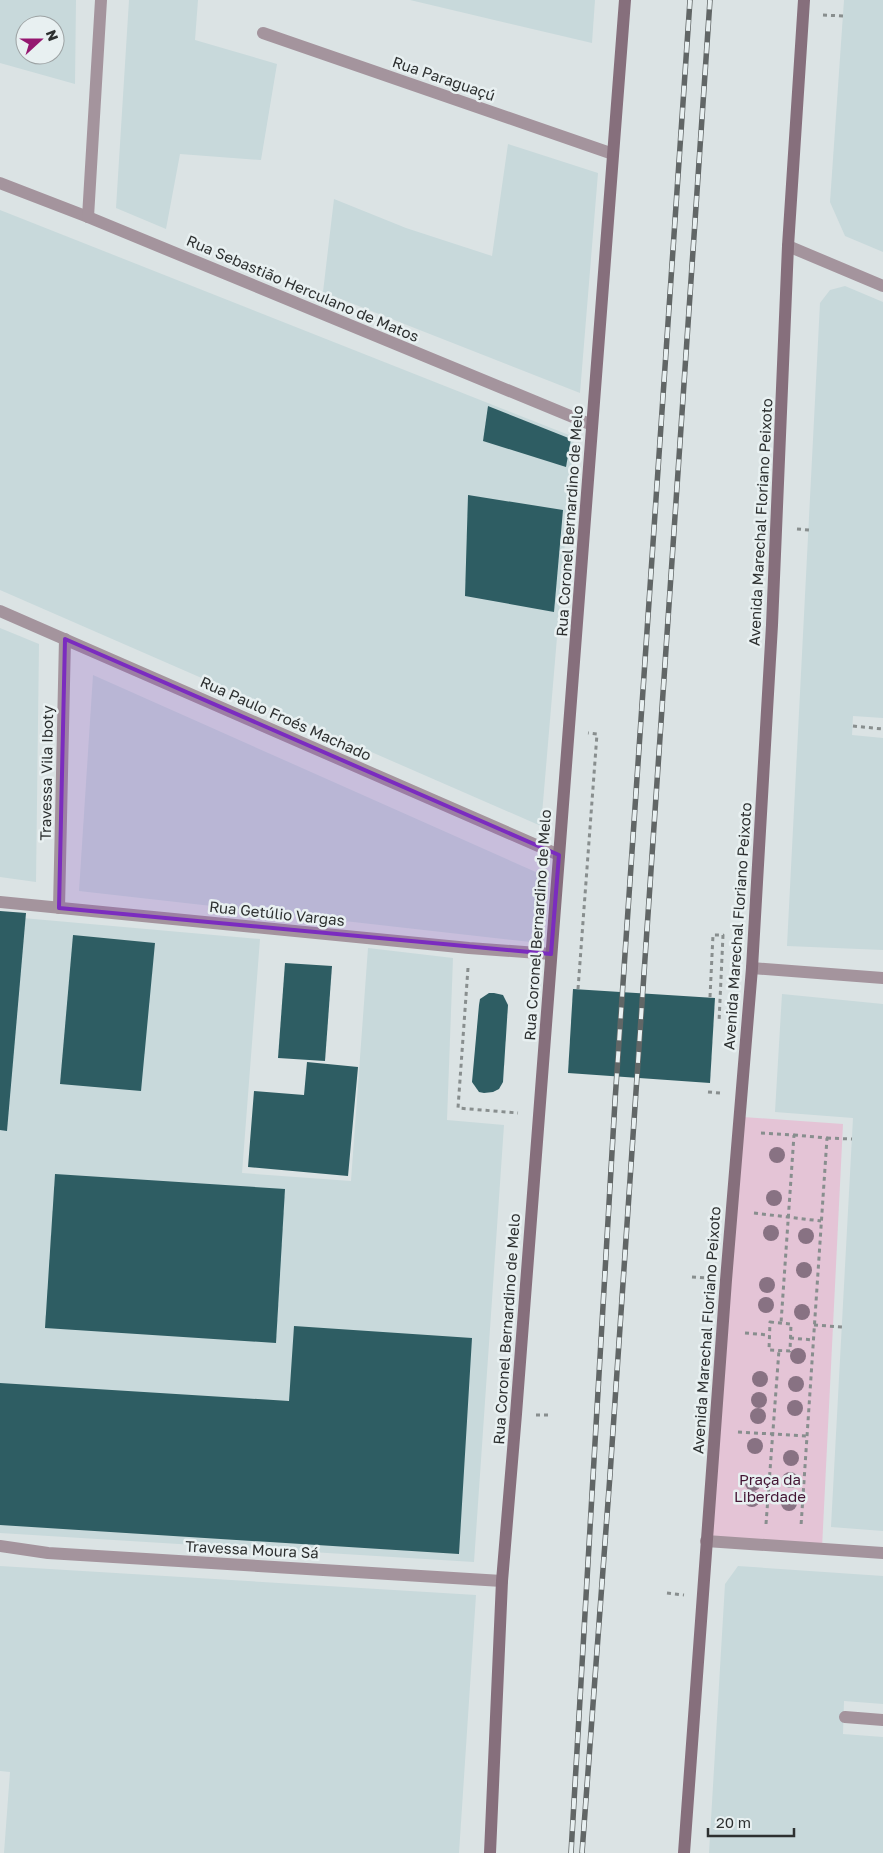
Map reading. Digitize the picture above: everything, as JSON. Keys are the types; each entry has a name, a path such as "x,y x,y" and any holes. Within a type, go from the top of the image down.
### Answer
{"main road":[{"name":"Rua Coronel Bernardino de Melo","path":"490,1853 502,1580 625,0"},
{"name":"Avenida Marechal Floriano Peixoto","path":"684,1853 706,1541 752,968 772,616 788,246 804,0"}],"street":[{"path":"88,217 101,0"},
{"name":"Rua Paraguaçú","path":"263,33 613,154"},
{"name":"Rua Sebastião Herculano de Matos","path":"0,183 88,217 592,425"},
{"path":"788,246 883,286"},
{"name":"Rua Paulo Froés Machado","path":"0,611 559,856"},
{"name":"Travessa Vila Iboty","path":"59,908 65,639"},
{"name":"Rua Getúlio Vargas","path":"0,902 469,948 551,954"},
{"path":"752,968 883,978"},
{"path":"706,1541 883,1553"},
{"name":"Travessa Moura Sá","path":"0,1546 48,1553 502,1580"},
{"path":"845,1717 883,1720"}],"path":[{"path":"853,726 883,729"},
{"path":"578,989 597,734"},
{"path":"710,997 713,935 722,935 719,1022"},
{"path":"469,948 458,1108 539,1115"},
{"path":"708,1092 723,1093"},
{"path":"761,1133 852,1139"},
{"path":"781,1323 794,1135"},
{"path":"801,1528 827,1138"},
{"path":"754,1213 821,1220"},
{"path":"770,1322 791,1324 790,1351 769,1350 769,1335 770,1322"},
{"path":"814,1326 842,1327"},
{"path":"746,1333 769,1335"},
{"path":"790,1338 814,1340"},
{"path":"766,1525 779,1350"},
{"path":"738,1432 807,1436"}],"highlighted area":[{"path":"65,639 264,726 559,855 551,954 59,908"}],"shaded area":[{"path":"0,0 76,0 75,84 0,63"},
{"path":"129,0 198,0 195,40 277,64 261,160 180,154 166,229 116,208"},
{"path":"410,0 595,0 592,43"},
{"path":"844,0 883,0 883,252 845,236 830,202"},
{"path":"508,144 598,173 580,393 323,292 334,199 406,228 492,256"},
{"path":"0,210 574,437 541,826 0,590"},
{"path":"845,286 883,302 883,718 853,716 852,735 883,738 883,950 787,946 820,303 830,290"},
{"path":"0,628 39,644 36,882 0,877"},
{"path":"93,675 538,873 531,942 79,891"},
{"path":"0,916 260,939 242,1173 351,1181 368,948 453,958 447,1120 504,1125 474,1562 0,1533"},
{"path":"782,994 883,1004 883,1531 831,1527 853,1118 775,1112"},
{"path":"0,1566 476,1595 459,1853 4,1853 10,1772 0,1771"},
{"path":"738,1566 883,1576 883,1704 844,1701 843,1734 883,1737 883,1853 709,1853 725,1584"}],"green space":[{"name":"Praça da Liberdade","path":"743,1117 843,1124 822,1548 710,1539"}],"building":[{"path":"488,406 571,439 566,467 483,441"},
{"path":"468,495 563,510 554,612 465,596"},
{"path":"0,911 26,913 7,1131 0,1130"},
{"path":"73,935 155,943 141,1091 60,1084"},
{"path":"285,963 332,966 325,1061 278,1058"},
{"path":"573,989 715,998 710,1083 568,1073"},
{"path":"489,993 503,995 508,1005 503,1082 499,1089 484,1093 479,1092 472,1082 480,999"},
{"path":"307,1062 358,1067 348,1176 248,1167 254,1091 304,1095"},
{"path":"55,1174 285,1189 276,1343 45,1328"},
{"path":"294,1326 472,1338 459,1554 0,1525 0,1383 289,1401"}],"railway":[{"path":"571,1853 615,1101 690,0"},
{"path":"582,1853 610,1475 710,0"}]}
